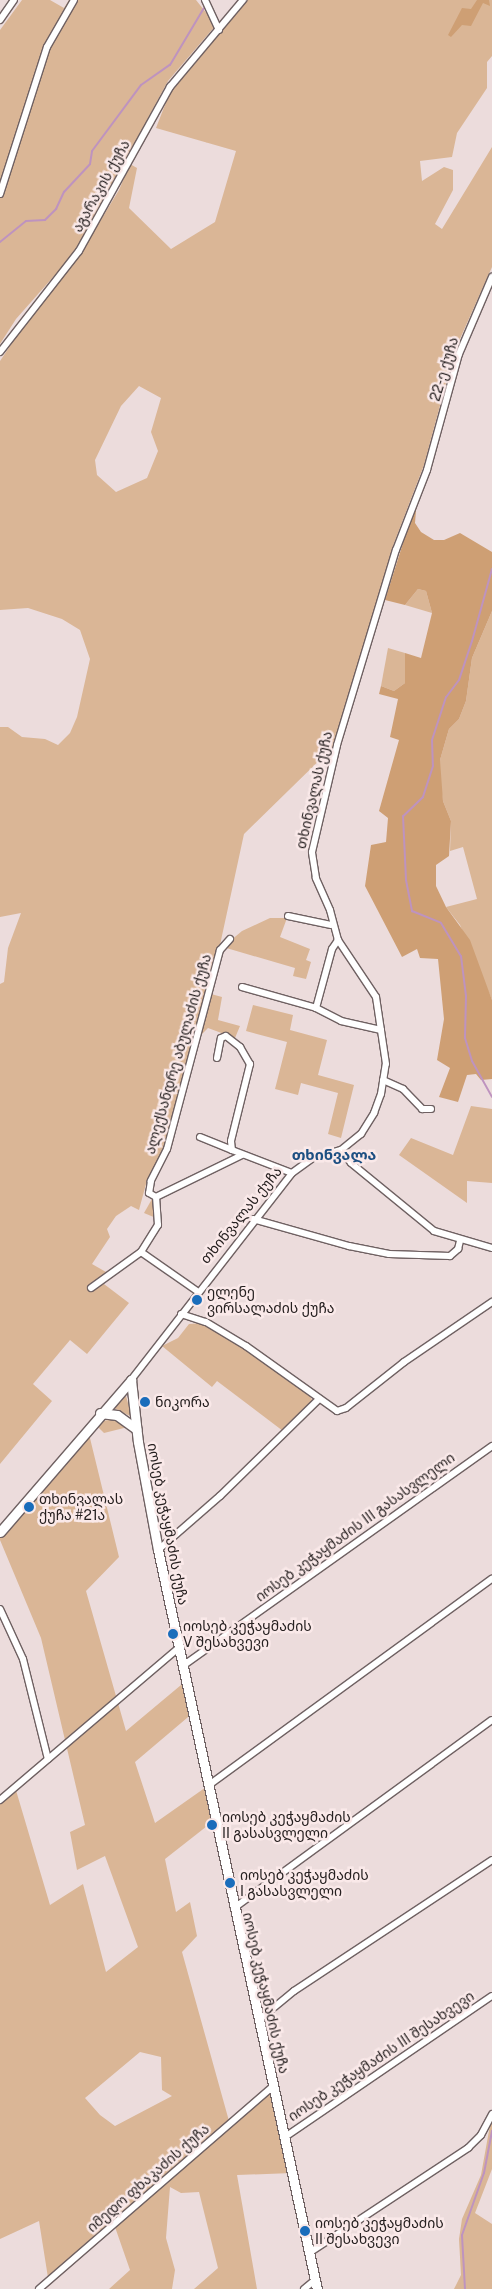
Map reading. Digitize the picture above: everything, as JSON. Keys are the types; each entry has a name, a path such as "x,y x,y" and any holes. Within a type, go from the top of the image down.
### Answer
{"street":[{"path":"0,20 14,0"},
{"path":"0,194 48,47 74,0"},
{"path":"205,0 219,30"},
{"name":"აგარაკის ქუჩა","path":"0,352 79,251 170,87 243,0"},
{"name":"22-ე ქუჩა","path":"427,470 460,354 492,277"},
{"name":"თხინვალას ქუჩა","path":"0,1532 100,1413 131,1380 197,1292 292,1172 313,1158 341,1150 368,1124 383,1080 386,1064 380,1011 370,985 338,940 332,924 330,910 316,878 312,852 337,745 396,550 427,470"},
{"path":"288,916 332,924"},
{"name":"ალექსანდრე აბულაძის ქუჩა","path":"156,1197 149,1194 151,1181 167,1149 220,950 230,939"},
{"path":"316,1008 332,949 338,940"},
{"path":"242,987 316,1008 341,1021 381,1030"},
{"path":"216,1058 221,1038 226,1036 240,1047 250,1064 231,1141 232,1150"},
{"path":"383,1080 402,1089 422,1109 431,1110"},
{"path":"200,1137 242,1155 292,1172"},
{"path":"341,1150 351,1163 424,1225 460,1241 492,1248"},
{"path":"91,1288 141,1252 158,1225 156,1197 242,1155"},
{"path":"253,1220 348,1246 389,1254 450,1256 458,1248 460,1241"},
{"path":"141,1252 197,1292"},
{"path":"181,1314 206,1322 246,1346 337,1411 346,1408 404,1362 492,1302"},
{"name":"იოსებ კეჭაყმაძის ქუჩა","path":"131,1380 136,1429 158,1550 209,1784 232,1908 260,2020 316,2284"},
{"path":"158,1550 220,1496 319,1399"},
{"path":"100,1413 117,1415 136,1429"},
{"name":"იოსებ კეჭაყმაძის III გასასვლელი","path":"184,1665 492,1446"},
{"path":"209,1784 492,1578"},
{"path":"0,1609 23,1659 48,1759"},
{"path":"0,1800 180,1647"},
{"path":"232,1908 492,1720"},
{"path":"260,2020 294,1991 492,1860"},
{"name":"იოსებ კეჭაყმაძის III შესახვევი","path":"285,2137 492,1996"},
{"name":"იმედო ფხაკაძის ქუჩა","path":"39,2289 273,2086"},
{"path":"309,2253 468,2148 481,2135 492,2114"},
{"path":"304,2289 316,2284"}],"shaded area":[{"path":"22,0 50,0 64,8 69,0 196,0 216,25 168,81 77,250 16,319 0,344 0,30"},
{"path":"246,0 492,0 492,56 487,62 487,88 457,133 452,157 420,161 422,181 444,167 453,170 453,190 435,224 442,229 492,147 492,267 455,350 424,465 393,546 334,746 244,834 207,1005 199,1018 165,1149 146,1184 139,1210 131,1206 116,1216 107,1229 110,1237 92,1264 106,1272 99,1278 100,1281 129,1303 87,1354 70,1340 33,1384 52,1401 0,1464 0,984 4,982 8,948 21,913 0,917 0,727 8,727 22,737 45,739 58,745 70,733 77,717 90,659 80,630 62,619 28,608 0,610 0,361 40,301 80,254 119,190 130,164 137,168 129,208 171,249 215,222 236,151 156,128 170,92","holes":["139,386 161,398 151,432 158,451 147,478 116,492 97,475 95,460 121,406"]},
{"path":"477,0 489,0 490,6 483,3 471,26 462,25 451,37 448,35 462,8 471,9"},
{"path":"417,499 415,523 421,532 434,540 444,540 460,533 492,552 492,611 472,658 466,701 459,719 449,729 440,760 443,801 451,821 449,856 436,865 436,886 446,907 470,940 492,1000 492,1079 481,1080 476,1074 467,1075 458,1102 439,1097 450,1068 437,1060 444,1019 438,959 420,958 417,949 402,957 365,886 371,845 386,842 388,818 379,811 399,740 390,737 398,699 379,694 381,686 394,691 405,683 405,653 421,658 432,613 426,591 418,589 405,605 385,600"},
{"path":"418,589 426,591 432,613 405,605"},
{"path":"492,611 492,1000 460,925 446,907 477,899 463,847 450,851 451,821 443,801 440,760 449,729 459,719 466,701 472,658"},
{"path":"388,648 405,653 405,683 394,691 381,686"},
{"path":"270,918 287,918 280,937 310,949 306,960 311,962 306,979 293,976 295,968 223,947 242,931"},
{"path":"211,994 222,997 218,1020 240,1026 235,1038 208,1028 199,1037 197,1051 198,1032"},
{"path":"253,1005 293,1015 290,1030 327,1040 318,1075 354,1085 341,1138 328,1134 338,1093 301,1083 298,1095 275,1089 287,1042 246,1031"},
{"path":"471,1106 492,1109 492,1183 467,1181 467,1203 399,1155 411,1138 453,1155"},
{"path":"152,1199 154,1200 156,1218 144,1213"},
{"path":"203,1323 306,1389 312,1400 310,1404 283,1431 217,1381 212,1387 162,1346 178,1338 189,1324"},
{"path":"126,1396 132,1417 114,1408"},
{"path":"113,1419 128,1427 104,1433 94,1423"},
{"path":"88,1430 119,1557 86,1591 126,1731 187,1680 194,1712 135,1762 155,1823 209,1785 216,1819 165,1859 176,1912 190,1902 197,1936 182,1952 229,2121 273,2086 292,2173 237,2175 257,2289 194,2289 218,2268 199,2192 181,2193 170,2187 166,2238 175,2270 172,2289 109,2289 130,2270 115,2227 49,2284 39,2221 0,2239 0,1800 15,1787 50,1905 83,1884 106,1972 138,1947 105,1856 77,1870 70,1832 85,1825 41,1638 0,1540 0,1532","holes":["140,2052 161,2057 162,2090 172,2096 115,2126 100,2115 85,2098"]},
{"path":"492,2114 492,2169 475,2213 492,2224 492,2289 454,2289 461,2275 459,2239 462,2219 481,2175"}],"waterway":[{"path":"0,242 26,221 45,220 56,209 64,192 90,164 92,151 141,85 170,65 204,8"},
{"path":"492,569 459,680 446,697 432,740 433,766 423,797 403,816 406,880 412,911 441,923 461,956 466,996 465,1038 472,1061 492,1097"},
{"path":"465,2289 462,2235 484,2173 492,2131"}],"place":[{"name":"ელენე ვირსალაძის ქუჩა","path":"197,1300"},
{"name":"ნიკორა","path":"145,1402"},
{"name":"თხინვალას ქუჩა #21ა","path":"29,1507"},
{"name":"იოსებ კეჭაყმაძის V შესახვევი","path":"173,1634"},
{"name":"იოსებ კეჭაყმაძის II გასასვლელი","path":"212,1825"},
{"name":"იოსებ კეჭაყმაძის I გასასვლელი","path":"230,1883"},
{"name":"იოსებ კეჭაყმაძის II შესახვევი","path":"305,2231"}],"district":[{"name":"თხინვალა","path":"334,1155"}]}
